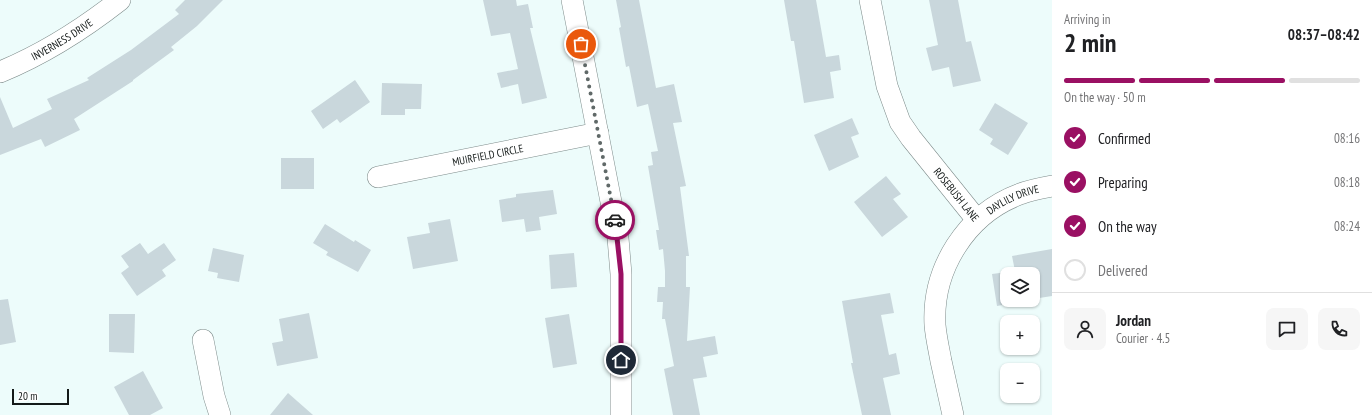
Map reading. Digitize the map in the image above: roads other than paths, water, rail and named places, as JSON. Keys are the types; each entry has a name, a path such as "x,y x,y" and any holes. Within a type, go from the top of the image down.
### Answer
{"street":[{"name":"INVERNESS DRIVE","path":"0,72 37,55 64,40 99,17 120,0"},
{"path":"572,0 618,238 621,274 621,415"},
{"name":"ROSEBUSH LANE","path":"870,0 887,86 890,98 900,122 911,138 977,220 959,241 945,264 939,282 935,308 936,333 953,415"},
{"name":"MUIRFIELD CIRCLE","path":"378,177 598,133"},
{"name":"DAYLILY DRIVE","path":"977,220 994,207 1019,194 1052,186"},
{"path":"203,340 214,396 220,415"}]}
